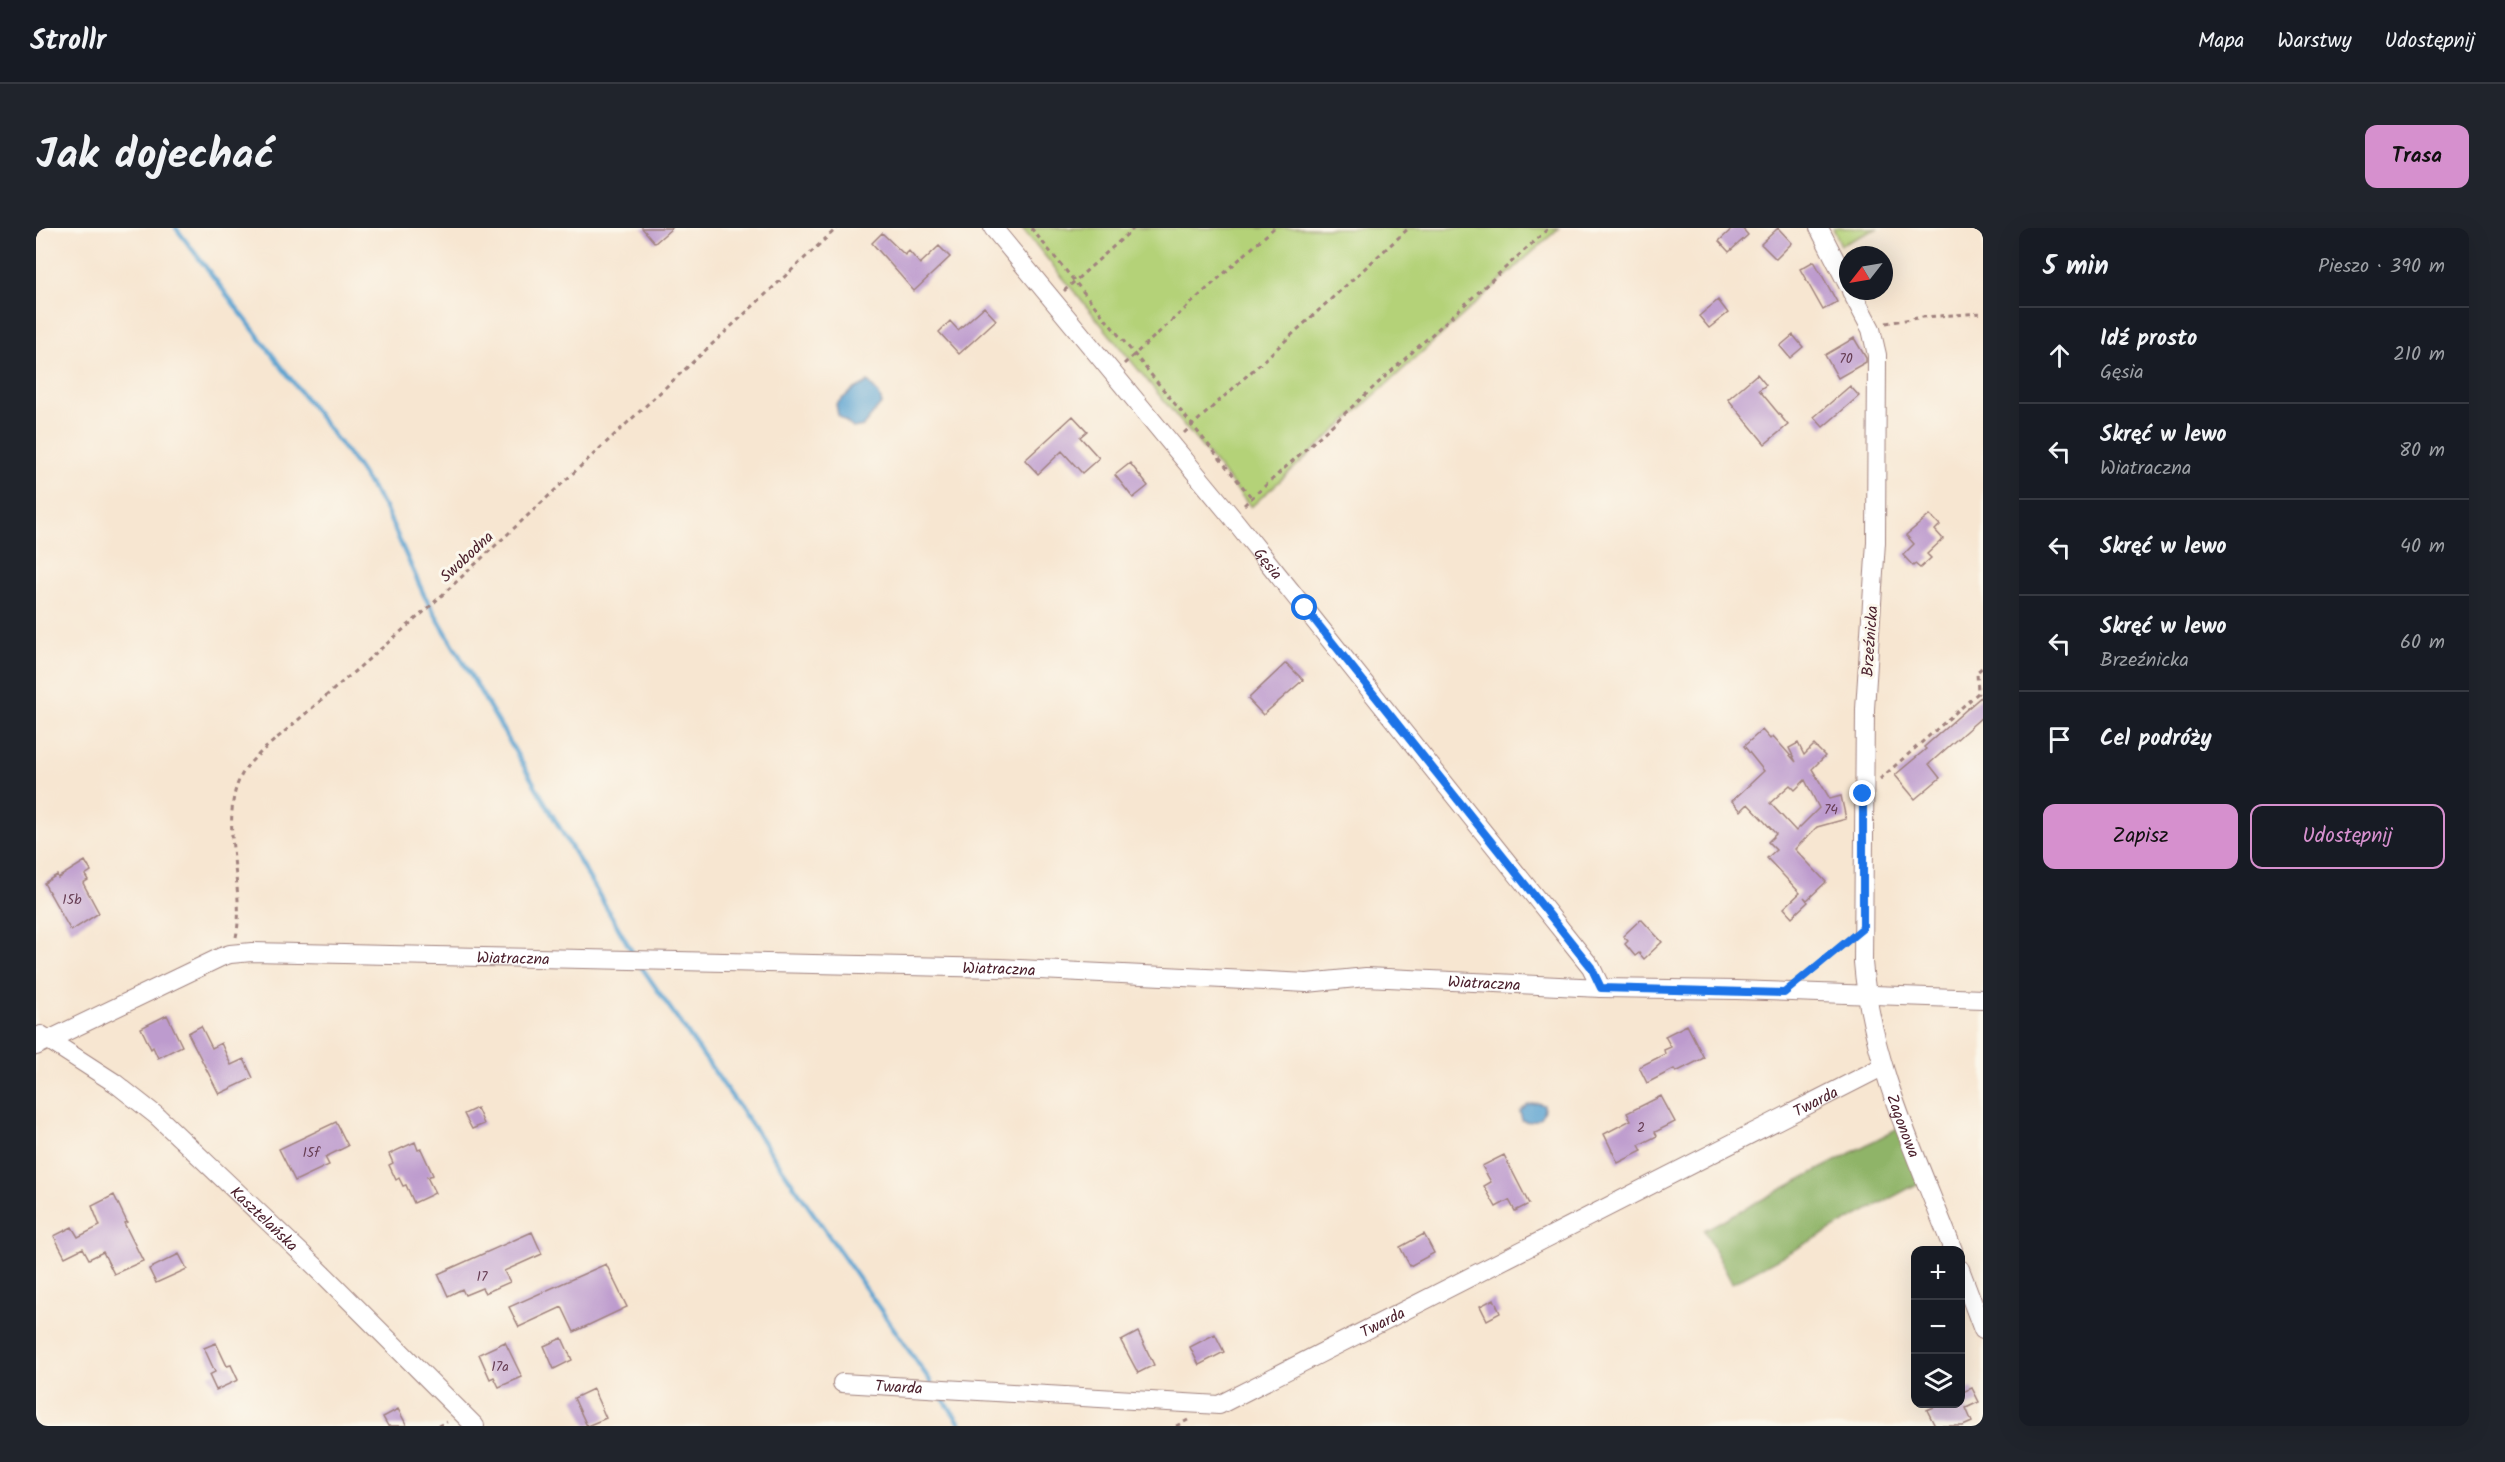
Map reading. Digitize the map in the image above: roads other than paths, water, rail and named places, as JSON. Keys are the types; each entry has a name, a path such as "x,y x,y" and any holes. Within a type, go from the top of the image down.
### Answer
{"street":[{"name":"Gęsia","path":"993,228 1239,525 1591,967 1601,988"},
{"path":"1819,228 1839,267"},
{"name":"Brzeźnicka","path":"1856,300 1871,329 1877,355 1876,542 1864,710 1865,996"},
{"name":"Wiatraczna","path":"40,1039 230,954 327,952 1000,968 1307,983 1366,977 1601,988 1983,999"},
{"name":"Zagonowa","path":"1865,996 1882,1066 1951,1246"},
{"name":"Kasztelańska","path":"40,1039 115,1083 157,1116 316,1267 475,1426"},
{"name":"Twarda","path":"842,1383 1219,1405 1882,1066"},
{"path":"1965,1282 1983,1330"}],"water":[{"path":"868,382 878,393 882,403 863,426 853,428 838,415 836,404 853,390"},
{"path":"1538,1103 1544,1105 1541,1117 1531,1122 1522,1120 1520,1111 1528,1105"}],"waterway":[{"path":"176,228 357,466 385,508 424,595 634,955"},
{"path":"640,965 931,1382"},
{"path":"939,1393 962,1426"}]}
